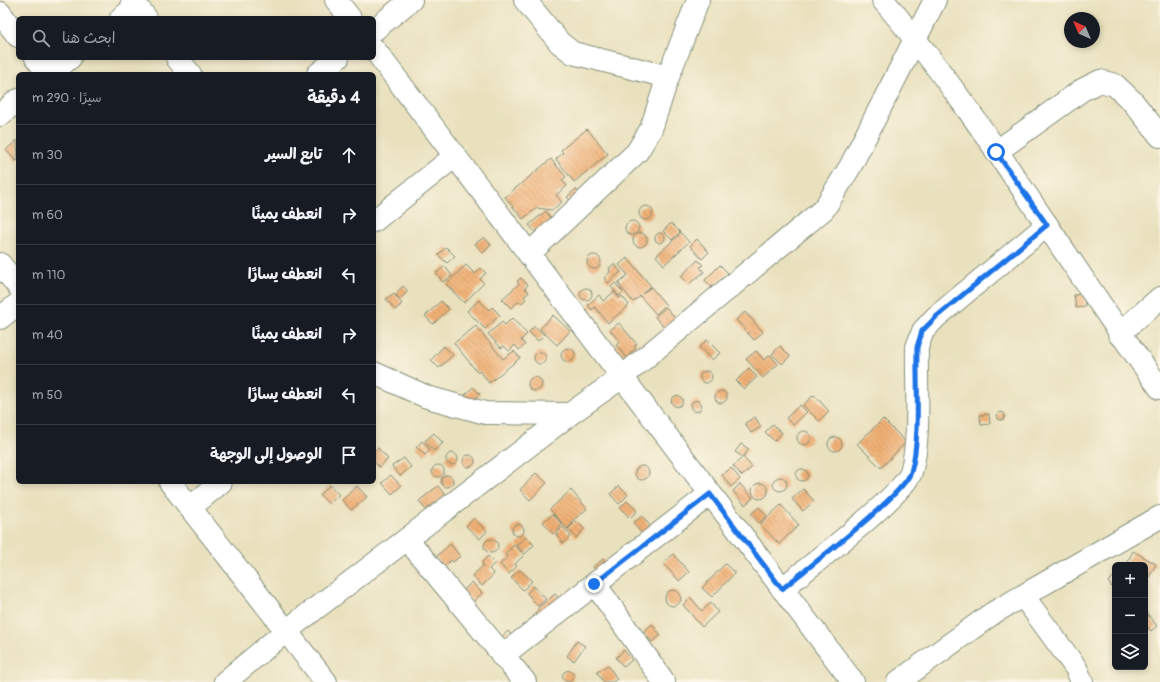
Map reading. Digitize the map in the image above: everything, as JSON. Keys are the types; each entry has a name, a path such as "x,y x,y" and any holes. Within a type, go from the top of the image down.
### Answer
{"street":[{"path":"336,0 348,16"},
{"path":"376,28 411,0"},
{"path":"525,0 560,43 574,53 668,77"},
{"path":"529,254 637,152 651,129 668,77 698,0"},
{"path":"883,0 915,38 1047,225 1119,334 1160,388"},
{"path":"224,682 406,539 570,414 622,377 824,209 850,167 935,0"},
{"path":"0,13 16,33"},
{"path":"376,52 853,682"},
{"path":"38,60 47,72"},
{"path":"52,72 67,60"},
{"path":"179,60 188,72"},
{"path":"320,72 336,60"},
{"path":"996,152 1082,90 1100,81 1115,86 1129,98 1160,136"},
{"path":"0,115 16,102"},
{"path":"376,219 455,156"},
{"path":"782,589 893,496 910,474 915,451 917,347 922,331 936,317 1047,225"},
{"path":"0,264 16,284"},
{"path":"1119,334 1160,298"},
{"path":"0,318 16,306"},
{"path":"376,374 427,397 484,412 570,414"},
{"path":"172,484 326,682"},
{"path":"190,508 219,484"},
{"path":"502,656 710,494"},
{"path":"898,682 993,613 1024,597 1160,517"},
{"path":"406,539 525,682"},
{"path":"594,584 658,680"},
{"path":"1024,597 1076,668 1082,682"}],"building":[{"path":"587,129 608,154 574,182 556,159 563,153 561,150"},
{"path":"16,141 16,161 6,150"},
{"path":"551,159 566,177 562,180 567,186 556,195 562,202 552,210 537,208 523,219 505,197"},
{"path":"576,189 583,198 575,205 567,197"},
{"path":"646,206 651,208 653,213 651,218 646,220 641,218 639,213 641,208"},
{"path":"546,211 553,221 537,234 529,225"},
{"path":"629,221 635,221 639,225 639,231 635,235 629,235 625,231 625,225"},
{"path":"671,223 680,232 672,240 663,231"},
{"path":"640,233 645,235 647,240 645,245 640,247 635,245 633,240 635,235"},
{"path":"658,233 662,233 664,234 664,242 658,243 655,240 655,236"},
{"path":"681,233 689,242 664,265 656,256"},
{"path":"484,237 491,245 483,253 475,244"},
{"path":"697,239 709,252 702,259 690,246"},
{"path":"446,247 455,256 447,263 438,255"},
{"path":"594,255 599,257 601,262 599,267 594,269 589,267 587,262 589,257"},
{"path":"627,258 651,286 642,294 651,287 666,305 656,314 640,296 633,302 618,283 628,275 619,265"},
{"path":"698,260 703,265 700,267 704,272 689,284 681,276"},
{"path":"614,264 621,272 608,283 604,278 610,272 609,268"},
{"path":"466,265 475,274 481,268 486,273 480,279 484,283 464,303 446,284"},
{"path":"720,265 728,273 713,288 705,280"},
{"path":"445,266 452,276 443,282 436,273"},
{"path":"521,278 528,285 525,288 529,292 524,297 526,299 522,303 518,302 511,308 502,299 519,284 517,281"},
{"path":"615,283 623,292 619,296 611,287"},
{"path":"403,286 408,291 400,299 395,294"},
{"path":"586,288 590,290 592,294 590,298 586,300 582,298 580,294 582,290"},
{"path":"614,292 619,298 622,296 629,305 608,323 595,307 592,310 588,305 599,295 603,301"},
{"path":"394,293 402,304 395,310 386,299"},
{"path":"1084,294 1085,307 1076,308 1074,295"},
{"path":"479,300 489,310 492,307 500,315 485,329 467,311"},
{"path":"441,301 449,309 433,324 425,316"},
{"path":"666,307 676,319 665,328 655,317"},
{"path":"745,312 763,332 754,340 736,320"},
{"path":"553,315 570,331 557,345 540,329"},
{"path":"512,318 527,334 521,340 525,345 519,350 515,345 509,351 504,346 501,348 488,334 502,322 505,325"},
{"path":"619,323 637,344 634,346 636,348 626,357 616,345 620,342 610,330"},
{"path":"476,326 503,359 514,351 520,358 489,383 480,371 478,373 454,343"},
{"path":"535,326 544,335 538,341 529,332"},
{"path":"707,340 720,353 712,360 699,347"},
{"path":"444,346 453,355 439,368 431,360"},
{"path":"780,346 790,356 782,364 772,354"},
{"path":"565,348 571,348 575,352 575,358 571,362 565,362 561,358 561,352"},
{"path":"756,351 764,360 770,355 778,364 763,378 746,359"},
{"path":"540,352 544,354 546,358 544,362 540,364 536,362 534,358 536,354"},
{"path":"749,368 757,377 744,389 736,381"},
{"path":"708,371 711,372 711,382 704,383 701,382 700,375 701,372"},
{"path":"532,377 538,377 542,381 542,387 538,391 532,391 528,387 528,381"},
{"path":"473,387 480,394 469,404 463,397"},
{"path":"719,391 723,391 727,397 723,403 719,403 715,399 715,395"},
{"path":"814,395 829,411 819,421 803,405"},
{"path":"675,396 679,396 681,397 681,405 675,406 672,403 672,399"},
{"path":"696,400 700,402 702,406 700,410 696,412 692,410 690,406 692,402"},
{"path":"800,405 807,412 793,425 786,418"},
{"path":"1001,412 1004,413 1004,419 1001,420 998,419 997,416 998,413"},
{"path":"989,414 990,424 981,425 980,415"},
{"path":"755,417 761,427 751,433 745,423"},
{"path":"883,419 906,442 881,468 857,444"},
{"path":"773,424 782,433 774,441 765,432"},
{"path":"804,431 809,433 811,438 809,443 804,445 799,443 797,438 799,433"},
{"path":"434,433 443,443 434,451 425,441"},
{"path":"835,437 840,439 842,444 840,449 835,451 830,449 828,444 830,439"},
{"path":"422,441 430,450 425,455 416,447"},
{"path":"741,444 749,449 743,457 735,452"},
{"path":"378,448 388,459 379,467 376,464 376,450"},
{"path":"450,453 454,453 458,459 454,465 450,465 446,461 446,457"},
{"path":"471,455 474,456 474,466 467,467 464,466 463,459 464,456"},
{"path":"743,457 752,467 742,476 733,466"},
{"path":"404,458 411,467 400,476 392,466"},
{"path":"436,465 440,465 444,471 440,477 436,477 432,473 432,469"},
{"path":"639,466 645,466 649,470 649,476 645,480 639,480 635,476 635,470"},
{"path":"731,468 740,479 731,487 722,475"},
{"path":"802,469 806,471 808,475 806,479 802,481 798,479 796,475 798,471"},
{"path":"536,473 547,483 530,500 520,490"},
{"path":"391,475 401,486 392,494 382,483"},
{"path":"447,475 451,477 453,481 451,485 447,487 443,485 441,481 443,477"},
{"path":"777,477 783,477 787,481 787,487 783,491 777,491 773,487 773,481"},
{"path":"760,483 766,485 768,491 766,497 760,499 754,497 752,491 754,485"},
{"path":"740,484 753,498 745,505 733,491"},
{"path":"330,485 339,495 329,504 320,495"},
{"path":"357,486 367,497 351,510 342,500"},
{"path":"438,486 446,496 426,510 419,501"},
{"path":"619,486 628,495 619,504 610,494"},
{"path":"803,489 814,501 803,511 792,499"},
{"path":"571,490 587,509 572,521 573,523 567,529 550,509"},
{"path":"627,501 637,511 630,518 620,508"},
{"path":"781,505 799,525 779,544 760,524"},
{"path":"759,507 767,516 759,523 751,514"},
{"path":"553,514 561,523 561,527 553,534 543,522"},
{"path":"642,516 656,533 647,540 633,523"},
{"path":"474,518 487,531 480,539 466,526"},
{"path":"576,521 584,529 576,538 568,529"},
{"path":"516,524 520,524 524,530 520,536 516,536 512,532 512,528"},
{"path":"563,527 571,536 563,543 556,534"},
{"path":"526,537 534,545 525,554 516,545"},
{"path":"488,539 494,539 498,543 498,549 494,553 488,553 484,549 484,543"},
{"path":"450,544 460,556 453,562 451,560 444,566 436,557"},
{"path":"514,545 524,555 515,564 517,566 509,574 500,564 508,557 505,554"},
{"path":"1133,551 1156,564 1149,577 1148,562 1127,562"},
{"path":"673,554 689,572 679,581 663,563"},
{"path":"488,556 495,563 489,569 494,574 482,586 472,576 483,566 482,562"},
{"path":"603,559 611,568 601,576 593,567"},
{"path":"725,564 735,573 712,597 702,588"},
{"path":"520,570 532,581 523,590 511,578"},
{"path":"1112,578 1112,587 1108,582"},
{"path":"472,582 482,593 473,602 463,591"},
{"path":"534,586 546,599 538,606 527,593"},
{"path":"673,590 679,592 681,598 679,604 673,606 667,604 665,598 667,592"},
{"path":"555,594 562,603 539,622 533,615 538,608"},
{"path":"691,598 702,611 711,603 718,612 702,627 683,605"},
{"path":"1148,615 1157,626 1151,631 1148,628"},
{"path":"652,624 661,635 652,642 643,632"},
{"path":"508,631 514,638 514,644 498,640"},
{"path":"577,641 585,646 574,661 567,656"},
{"path":"624,650 632,660 624,667 616,658"},
{"path":"608,665 617,679 613,682 604,682 597,672"},
{"path":"568,670 572,672 574,676 572,680 568,682 564,680 562,676 564,672"}],"route":[{"path":"594,584 710,494 782,589 893,496 910,474 915,451 917,347 922,331 936,317 1047,225 996,152"}]}
